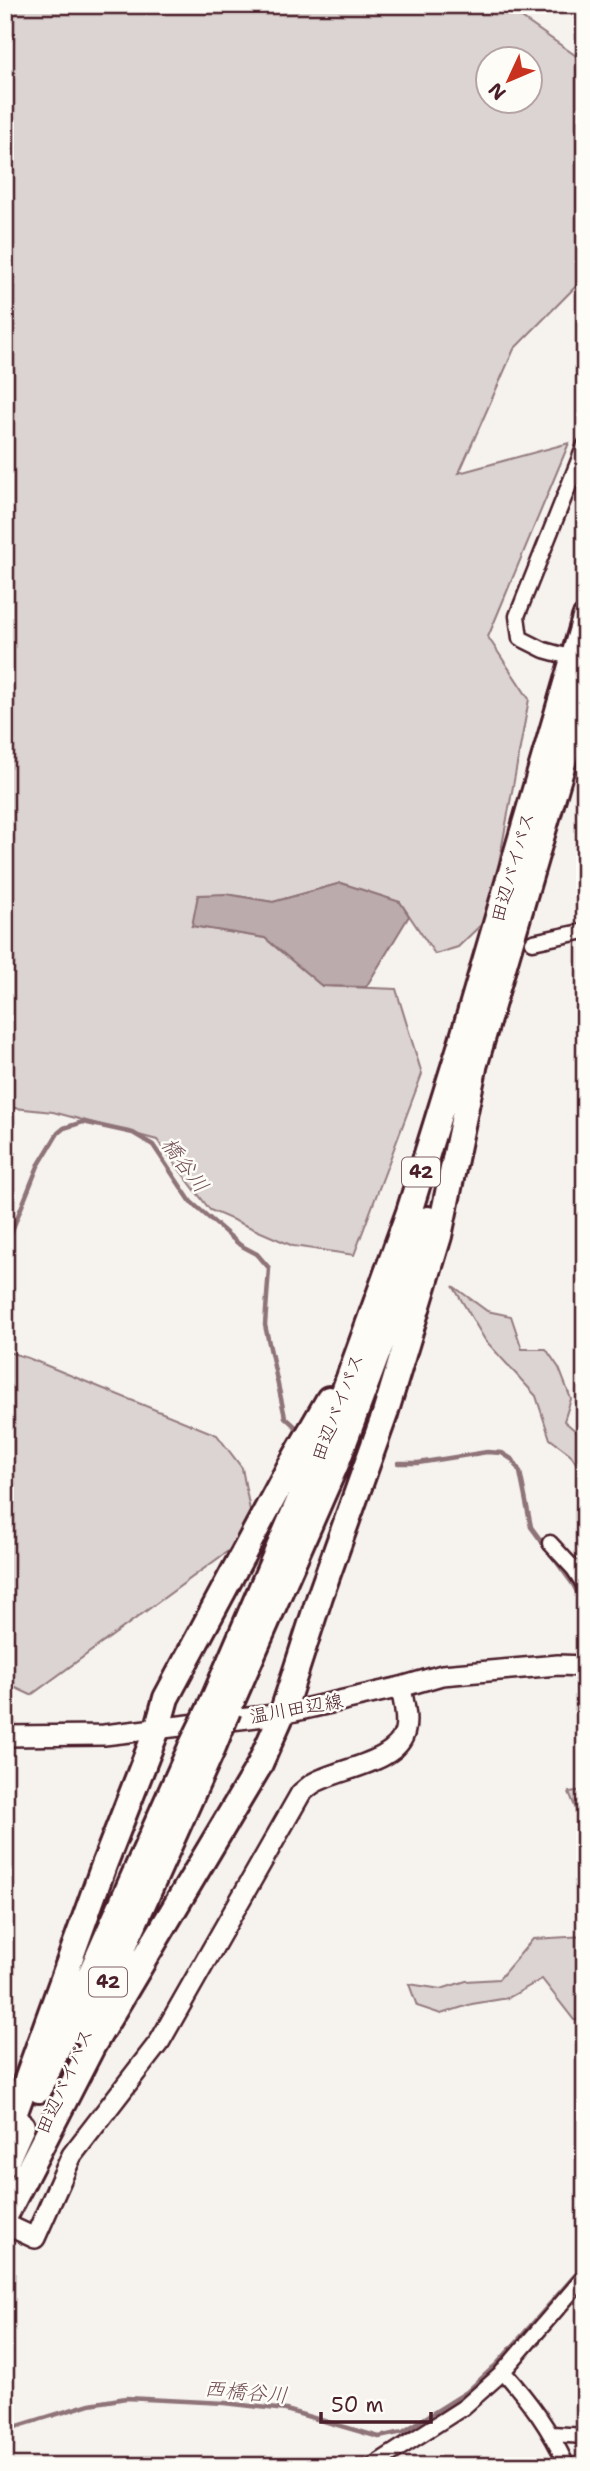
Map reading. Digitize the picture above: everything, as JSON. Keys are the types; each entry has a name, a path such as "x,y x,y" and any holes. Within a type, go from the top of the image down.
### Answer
{"highway":[{"name":"田辺バイパス","path":"219,1710 333,1422 409,1212 461,1044 585,618"},
{"name":"田辺バイパス","path":"5,2164 352,1426 425,1229 585,688"},
{"path":"5,2215 93,2045 259,1766 282,1714 320,1596 392,1392 435,1248 474,1068"},
{"path":"5,2140 104,1865 158,1727 166,1698 327,1401 409,1212"},
{"name":"田辺バイパス","path":"5,2215 201,1750"}],"street":[{"path":"573,659 520,638 517,616 580,472 585,445"},
{"path":"533,942 585,931"},
{"path":"550,1543 574,1569 585,1586"},
{"name":"温川田辺線","path":"5,1736 104,1735 282,1714 442,1675 558,1665 585,1667"},
{"path":"5,2224 35,2238 72,2155 160,2042 301,1793 314,1783 380,1758 402,1740 405,1721 401,1687"},
{"path":"372,2466 464,2407 503,2371 585,2276"},
{"path":"503,2371 530,2402 552,2434 567,2466"},
{"path":"552,2434 585,2436"},
{"path":"385,2466 394,2453"}],"shaded area":[{"path":"5,5 503,5 585,62 585,277 514,349 459,473 569,443 488,637 529,699 489,917 458,947 435,954 400,902 341,883 273,902 226,894 192,926 265,938 322,986 396,989 422,1074 354,1255 293,1246 210,1210 157,1140 53,1112 5,1107"},
{"path":"341,883 400,902 409,916 366,987 322,986 265,938 192,926 198,895 226,894 273,902"},
{"path":"453,1286 487,1311 511,1316 522,1349 546,1349 559,1368 571,1399 564,1421 585,1439 585,1476 570,1454 550,1439 536,1396 485,1340"},
{"path":"5,1351 217,1435 242,1468 254,1532 31,1695 5,1683"},
{"path":"585,1790 585,1831 569,1792"},
{"path":"585,1936 585,2021 574,2020 542,1979 508,1998 472,2004 441,2014 417,2006 409,1984 441,1989 466,1981 499,1979 533,1939"}],"waterway":[{"name":"橋谷川","path":"5,1248 38,1166 58,1133 64,1128 83,1122 133,1133 153,1145 191,1202 240,1245 257,1254 269,1268 265,1325 285,1417 299,1430"},
{"name":"橋谷川","path":"398,1463 418,1463 487,1452 502,1453 513,1460 520,1472 531,1527 572,1583 585,1606"},
{"name":"西橋谷川","path":"5,2430 90,2404 126,2398 225,2403 286,2410 379,2437 403,2432 467,2392 497,2364 585,2264"}]}
